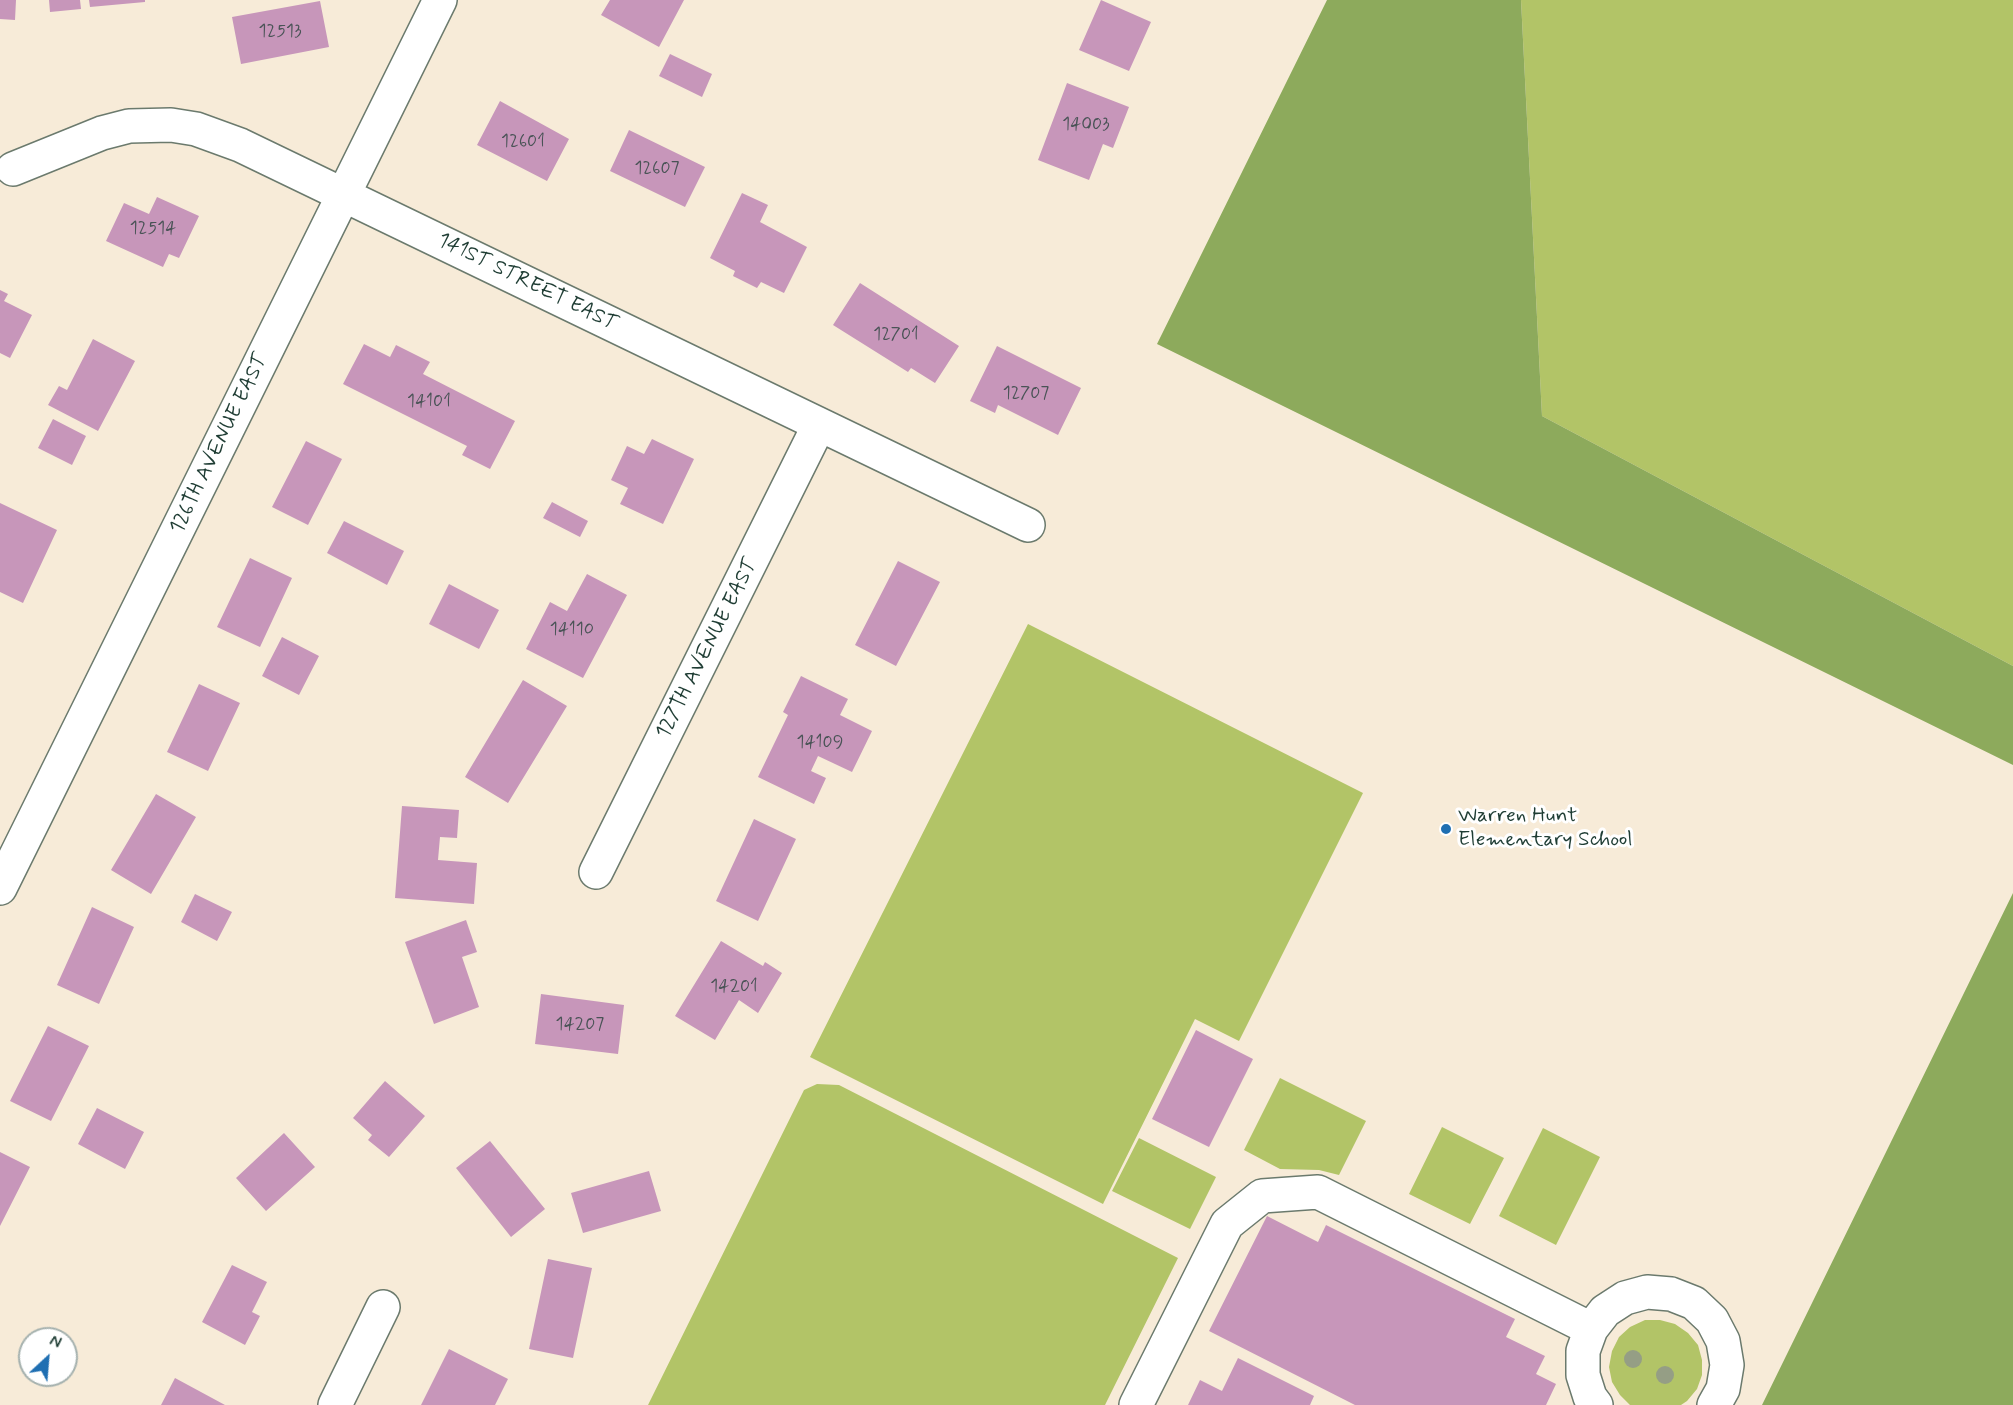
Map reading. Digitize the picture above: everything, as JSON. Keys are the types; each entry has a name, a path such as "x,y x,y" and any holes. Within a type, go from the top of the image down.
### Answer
{"street":[{"name":"126TH AVENUE EAST","path":"0,888 440,0"},
{"name":"141ST STREET EAST","path":"13,170 129,126 171,125 196,129 240,145 343,194 1028,525"},
{"name":"127TH AVENUE EAST","path":"596,873 819,425"},
{"path":"1136,1405 1227,1224 1262,1196 1318,1192 1591,1329"},
{"path":"1596,1405 1590,1396 1583,1375 1583,1351 1591,1329 1605,1311 1624,1298 1647,1292 1671,1294 1694,1303 1712,1320 1723,1341 1727,1365 1723,1389 1714,1405"},
{"path":"335,1405 383,1307"}],"green space":[{"path":"1327,0 1521,0 1542,416 2013,666 2013,765 1157,344"},
{"path":"1521,0 2013,0 2013,666 1542,416"},
{"path":"1028,624 1363,793 1239,1041 1195,1019 1103,1204 810,1057"},
{"path":"2013,893 2013,1405 1762,1405"},
{"path":"1280,1078 1366,1121 1339,1175 1319,1170 1280,1169 1244,1150"},
{"path":"817,1084 839,1085 1178,1258 1105,1405 648,1405 804,1090"},
{"path":"1442,1127 1504,1158 1470,1224 1409,1194"},
{"path":"1543,1128 1600,1157 1556,1245 1499,1216"},
{"path":"1139,1138 1216,1177 1190,1229 1112,1191"},
{"path":"1645,1320 1660,1320 1675,1324 1688,1333 1698,1345 1702,1360 1702,1375 1697,1389 1681,1405 1630,1405 1612,1382 1609,1367 1612,1351 1619,1337 1630,1327"}],"building":[{"path":"0,0 16,0 15,20 0,19"},
{"path":"49,0 80,0 81,9 50,12"},
{"path":"89,0 145,0 145,2 90,7"},
{"path":"610,0 684,0 659,47 601,15"},
{"path":"1101,0 1151,22 1129,71 1079,50"},
{"path":"320,1 329,47 241,64 232,17"},
{"path":"670,54 712,74 702,97 659,76"},
{"path":"1067,83 1129,107 1113,148 1103,144 1089,180 1038,160"},
{"path":"500,101 569,139 547,181 477,145"},
{"path":"629,130 705,167 685,207 610,171"},
{"path":"742,193 768,205 760,222 807,247 784,293 761,282 757,288 733,276 735,271 710,258"},
{"path":"157,197 199,216 179,258 169,254 163,267 106,241 124,203 149,214"},
{"path":"860,283 959,346 935,383 911,368 908,372 833,325"},
{"path":"0,290 8,294 4,301 32,315 10,358 0,353"},
{"path":"93,339 135,361 98,431 48,405 59,386 67,390"},
{"path":"364,344 390,357 396,345 430,362 423,374 515,421 490,469 462,455 467,446 343,384"},
{"path":"997,346 1081,388 1058,435 998,405 995,413 970,401"},
{"path":"53,419 86,436 72,465 38,448"},
{"path":"652,439 694,459 663,524 620,504 628,488 611,480 627,446 644,454"},
{"path":"306,441 342,459 308,525 272,507"},
{"path":"552,502 588,521 580,537 543,518"},
{"path":"0,503 57,530 23,603 0,592"},
{"path":"344,521 404,551 387,585 327,553"},
{"path":"250,558 292,578 260,647 217,627"},
{"path":"898,561 940,582 896,666 855,645"},
{"path":"587,574 627,595 583,678 526,649 550,602 567,611"},
{"path":"449,584 499,610 479,649 429,624"},
{"path":"282,637 319,656 299,695 262,676"},
{"path":"801,676 848,699 840,715 872,731 852,772 818,756 811,771 826,778 814,804 758,777 788,715 783,712"},
{"path":"523,680 567,706 508,803 465,777"},
{"path":"199,684 240,703 208,771 167,752"},
{"path":"156,794 196,817 151,894 111,870"},
{"path":"402,806 459,810 457,838 440,837 438,860 477,863 474,904 395,898"},
{"path":"754,819 796,839 758,921 716,901"},
{"path":"195,894 232,912 217,941 181,922"},
{"path":"92,907 134,927 99,1004 57,985"},
{"path":"466,920 477,952 462,957 479,1007 434,1024 405,942"},
{"path":"721,941 763,966 765,962 782,973 758,1013 739,1000 715,1040 675,1016"},
{"path":"541,994 624,1005 618,1054 535,1044"},
{"path":"48,1026 89,1046 51,1121 10,1101"},
{"path":"1196,1030 1253,1059 1209,1147 1152,1119"},
{"path":"385,1081 425,1116 389,1157 368,1140 372,1135 353,1118"},
{"path":"97,1108 144,1132 125,1169 78,1144"},
{"path":"284,1133 315,1167 266,1211 236,1178"},
{"path":"490,1141 545,1209 511,1237 456,1168"},
{"path":"0,1152 30,1167 0,1226"},
{"path":"649,1171 661,1211 583,1233 571,1193"},
{"path":"1267,1216 1318,1242 1326,1225 1515,1319 1506,1337 1545,1356 1536,1374 1556,1384 1546,1405 1355,1405 1209,1331"},
{"path":"548,1259 592,1268 573,1358 529,1349"},
{"path":"232,1265 267,1282 252,1312 260,1316 245,1345 202,1322"},
{"path":"449,1349 508,1379 495,1405 421,1405"},
{"path":"1238,1358 1314,1396 1310,1405 1188,1405 1200,1380 1222,1391"},
{"path":"175,1378 225,1405 161,1405"}],"place":[{"name":"Warren Hunt Elementary School","path":"1446,829"}]}
